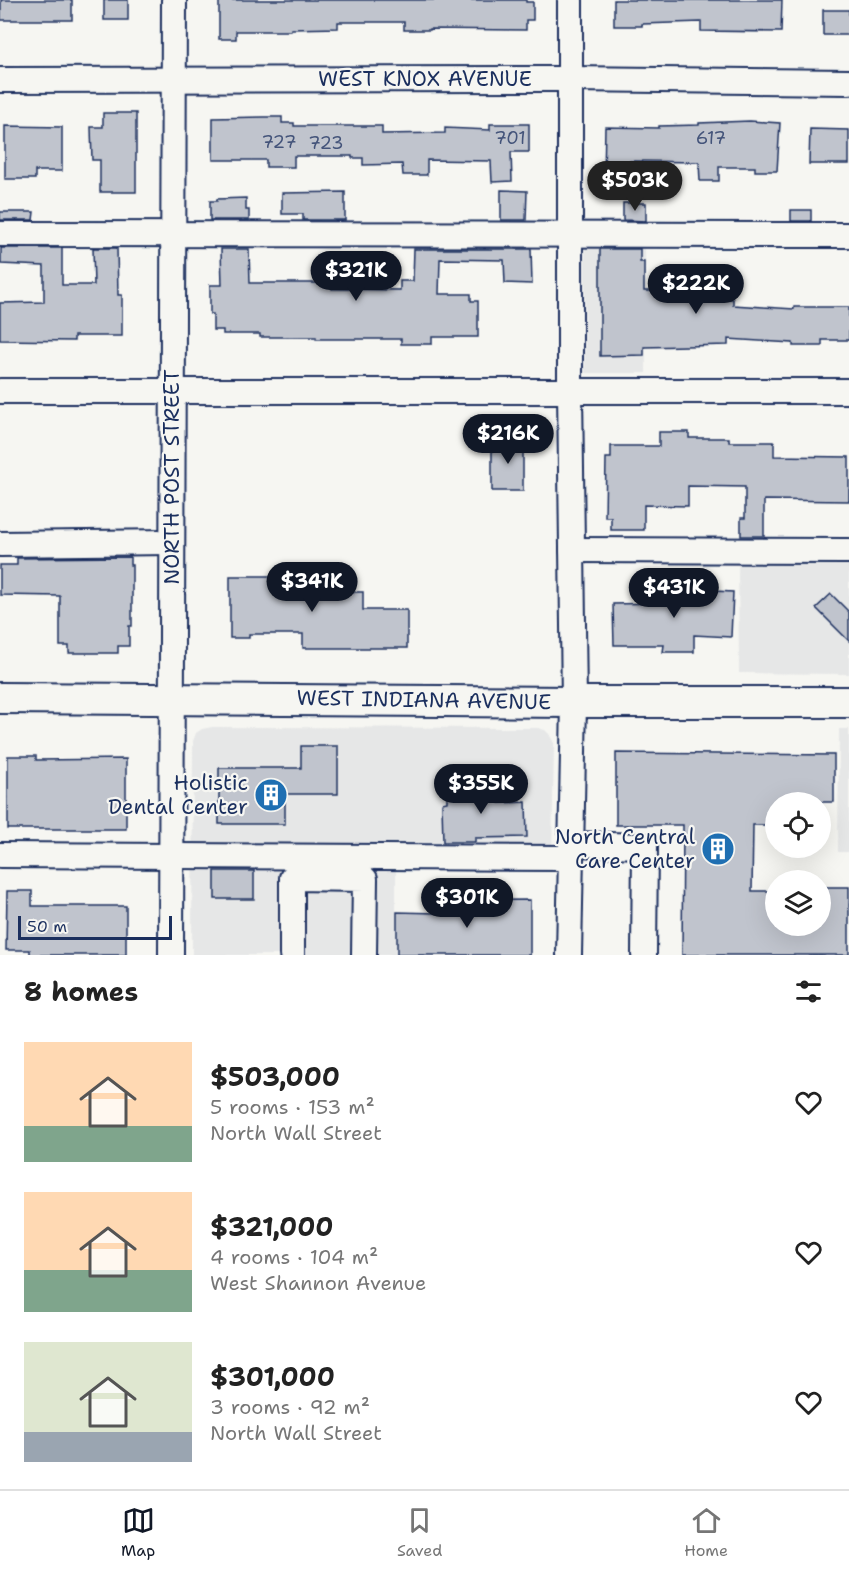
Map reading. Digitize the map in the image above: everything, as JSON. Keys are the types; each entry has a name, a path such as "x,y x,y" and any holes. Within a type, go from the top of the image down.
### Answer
{"main road":[{"name":"WEST INDIANA AVENUE","path":"0,698 849,702"}],"street":[{"name":"NORTH POST STREET","path":"171,955 174,0"},
{"path":"569,955 574,702 570,391 570,0"},
{"name":"WEST KNOX AVENUE","path":"0,80 849,82"},
{"path":"0,234 849,235"},
{"path":"0,391 849,392"},
{"path":"0,544 171,542"},
{"path":"572,550 849,551"},
{"path":"0,855 171,856 571,851 645,846 644,955"},
{"path":"292,955 292,878 364,879 364,955"}],"shaded area":[{"path":"585,239 645,239 646,373 585,373"},
{"path":"738,556 849,558 849,674 739,673"},
{"path":"212,727 538,728 545,730 554,743 552,861 396,862 396,955 192,955 193,741 196,733"},
{"path":"839,729 849,729 849,852 838,852"}],"building":[{"path":"1,0 72,0 72,20 1,20"},
{"path":"104,0 128,0 128,20 104,20"},
{"path":"219,0 526,0 526,2 533,2 533,20 526,20 526,30 404,30 404,22 338,22 338,28 236,31 236,39 219,39"},
{"path":"614,0 782,0 781,32 701,31 701,22 614,26"},
{"path":"823,10 849,10 849,35 823,35"},
{"path":"103,113 136,113 136,192 100,192 100,160 92,160 91,127 103,127"},
{"path":"282,117 282,123 294,123 294,126 382,126 382,134 445,133 445,128 490,130 490,124 529,124 529,152 511,152 512,181 492,182 491,161 427,160 427,175 403,175 402,164 363,165 363,158 352,158 352,156 294,156 294,167 266,167 266,160 213,160 213,118"},
{"path":"750,121 780,123 777,171 755,171 755,167 719,167 719,181 700,181 699,162 630,161 630,175 604,175 605,127 659,128 659,126"},
{"path":"5,126 62,127 62,171 35,171 35,179 5,179"},
{"path":"810,129 849,130 849,164 809,164"},
{"path":"501,190 527,191 526,220 501,220"},
{"path":"345,192 345,220 303,220 303,214 282,214 282,193"},
{"path":"246,198 249,220 210,220 210,201"},
{"path":"623,203 646,203 646,221 623,220"},
{"path":"791,210 811,210 811,221 791,221"},
{"path":"0,212 34,212 33,220 0,220"},
{"path":"1,248 62,248 62,285 94,285 93,248 117,248 118,295 122,295 122,336 74,336 74,341 0,340 0,303 44,302 44,266 1,264"},
{"path":"221,249 249,249 250,283 332,283 332,289 400,290 400,281 413,281 414,249 531,249 532,284 505,283 504,260 440,259 439,294 471,294 471,301 478,301 478,337 432,337 432,344 401,344 401,339 316,339 316,337 260,337 260,334 223,334 223,330 213,330 213,314 210,314 210,285 222,285"},
{"path":"600,249 640,249 640,262 644,262 644,291 687,291 687,299 733,299 733,305 794,309 794,307 849,307 849,340 822,340 822,346 793,346 793,343 728,339 728,345 644,347 644,355 600,356"},
{"path":"659,432 689,432 689,438 729,438 729,442 774,442 774,456 849,457 849,501 764,500 764,536 741,536 741,518 745,518 745,487 688,486 688,506 644,505 644,530 611,530 611,517 605,517 606,458 611,458 611,446 659,446"},
{"path":"523,438 523,491 492,491 492,439"},
{"path":"130,557 132,626 129,626 129,646 118,646 118,653 69,653 69,646 60,646 60,596 0,595 0,565 17,565 17,558"},
{"path":"230,576 346,576 346,592 363,592 363,610 407,610 407,648 303,648 303,634 249,634 249,638 230,638"},
{"path":"660,584 694,584 694,590 733,592 731,637 694,635 694,652 663,652 664,645 614,645 613,604 660,603"},
{"path":"831,594 849,612 849,641 816,608"},
{"path":"301,746 338,746 338,794 285,794 285,824 219,824 219,768 301,768"},
{"name":"North Central Care Center","path":"616,753 834,755 834,802 831,802 831,792 765,792 765,825 753,825 752,891 765,891 765,936 831,936 831,887 849,887 849,955 682,955 683,825 616,825"},
{"path":"8,756 36,756 36,760 126,759 126,829 8,829"},
{"path":"461,783 488,783 488,790 499,790 499,803 526,802 527,837 475,838 475,842 443,842 442,803 447,802 447,789 461,789"},
{"path":"215,871 254,871 254,899 215,899"},
{"path":"7,891 32,891 32,906 126,906 126,955 30,955 30,950 6,950"},
{"path":"530,900 530,955 397,955 397,912 437,913 437,901"}],"place":[{"name":"Holistic Dental Center","path":"271,795"},
{"name":"North Central Care Center","path":"718,849"}]}
